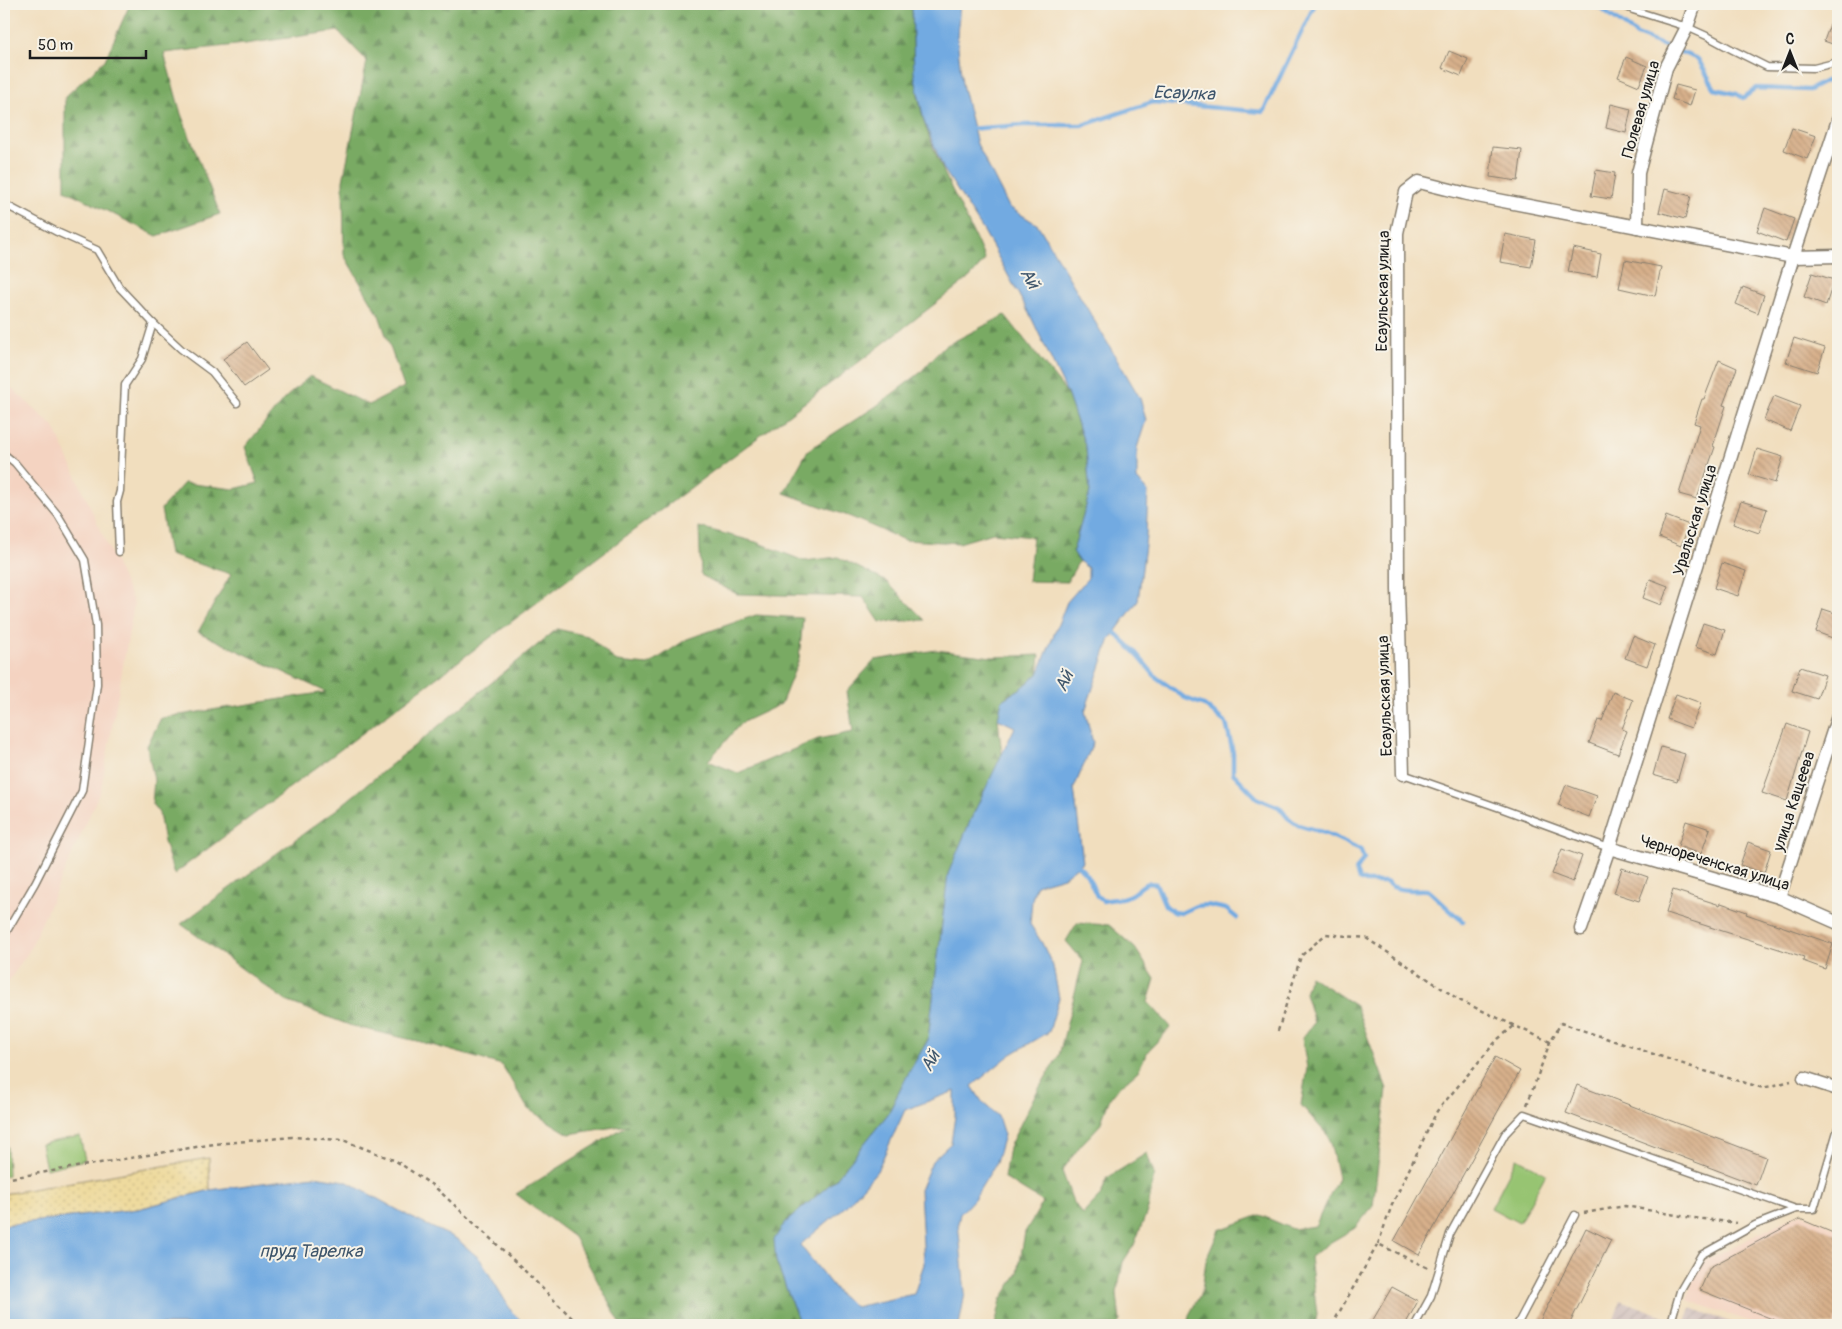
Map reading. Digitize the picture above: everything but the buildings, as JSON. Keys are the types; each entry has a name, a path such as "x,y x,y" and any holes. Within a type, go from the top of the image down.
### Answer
{"street":[{"name":"Полевая улица","path":"1637,227 1638,172 1666,68 1687,27 1695,4"},
{"name":"Уральская улица","path":"1581,929 1838,120"},
{"name":"Есаульская улица","path":"1403,774 1398,588 1397,233 1406,192 1419,182 1467,194 1793,257 1838,256"},
{"name":"улица Кащеева","path":"1779,896 1838,716"},
{"name":"Чернореченская улица","path":"1608,848 1779,896 1838,923"},
{"path":"1804,1078 1838,1089"}],"lane":[{"path":"1620,4 1710,36 1733,50 1768,67 1814,68 1838,62"},
{"path":"4,204 57,232 97,250 119,287 181,349 212,372 236,404"},
{"path":"119,552 117,502 120,491 125,385 142,359 153,323"},
{"path":"4,454 15,463 58,515 84,560 96,625 97,684 82,791 4,936"},
{"path":"1403,774 1608,848"},
{"path":"1416,1325 1431,1296 1450,1234 1505,1134 1524,1114 1796,1209 1814,1209 1838,1128"},
{"path":"1672,1325 1680,1290 1701,1255 1756,1225 1796,1209"},
{"path":"1517,1325 1575,1215"}],"path":[{"path":"1278,1031 1301,956 1326,934 1366,938 1461,1001 1550,1042"},
{"path":"1524,1114 1550,1042 1561,1023 1701,1070 1763,1088 1804,1078"},
{"path":"1332,1325 1378,1244 1392,1205 1437,1112 1498,1040 1514,1026"},
{"path":"4,1179 214,1144 292,1137 343,1140 396,1161 435,1187 579,1325"},
{"path":"1575,1215 1625,1206 1687,1217 1756,1225"},
{"path":"1378,1244 1439,1273"},
{"path":"1311,1325 1328,1325"}],"shaded area":[{"path":"4,381 54,427 134,604 101,789 29,951 4,988"},
{"path":"1800,1213 1838,1229 1838,1325 1760,1325 1687,1300 1691,1283 1704,1261"},
{"path":"1621,1300 1685,1324 1691,1308 1738,1325 1612,1325"}],"green space":[{"path":"130,4 912,4 913,48 920,107 944,174 985,260 970,277 867,356 174,874 164,842 159,813 152,804 154,780 147,746 161,718 326,692 198,632 231,574 169,555 161,509 184,483 234,489 258,483 245,447 284,399 310,376 369,405 404,387 379,315 344,255 343,181 367,61 338,31 164,53 181,114 220,214 157,236 65,190 65,97 105,60"},
{"path":"1005,315 1067,393 1086,448 1090,492 1073,551 1079,561 1067,582 1028,581 1033,537 993,533 959,543 904,540 851,517 784,493 808,450 875,407 920,373 943,347"},
{"path":"699,527 756,542 804,561 838,557 887,582 925,620 880,622 863,597 737,594 701,575"},
{"path":"756,615 803,618 799,659 781,704 741,723 708,761 738,773 818,739 853,732 847,691 875,660 936,650 992,657 1040,655 1038,674 1023,687 1002,700 998,719 1002,755 971,819 948,874 928,1040 888,1114 835,1180 784,1224 776,1261 800,1325 621,1325 574,1237 516,1194 628,1125 569,1134 528,1109 502,1065 421,1042 352,1026 286,1001 181,924 337,809 557,629 588,636 617,662 648,665 687,639"},
{"path":"1077,923 1109,925 1135,948 1155,979 1148,1002 1171,1027 1148,1051 1138,1071 1118,1088 1110,1098 1100,1125 1080,1146 1062,1171 1072,1199 1082,1215 1101,1195 1107,1178 1147,1153 1154,1174 1148,1209 1134,1245 1123,1262 1117,1293 1120,1321 1117,1325 995,1325 1001,1300 1018,1273 1025,1232 1043,1202 1004,1178 1009,1147 1035,1095 1059,1055 1083,961 1066,941"},
{"path":"1310,976 1356,1006 1387,1089 1373,1206 1355,1228 1310,1257 1317,1314 1315,1325 1187,1325 1189,1315 1202,1291 1206,1260 1219,1230 1260,1215 1293,1229 1315,1226 1338,1178 1329,1137 1301,1105 1307,1068 1302,1038 1314,1023 1305,993"},
{"path":"80,1136 85,1160 46,1169 41,1144"},
{"path":"7,1146 8,1175 4,1176 4,1147"},
{"path":"1517,1158 1546,1174 1519,1223 1491,1208"}],"sand":[{"path":"209,1158 210,1190 138,1209 4,1225 4,1194"}],"water":[{"name":"Ай","path":"912,4 960,4 957,37 962,84 977,144 1009,207 1038,225 1140,398 1146,420 1137,448 1137,479 1148,492 1146,537 1138,601 1110,639 1085,711 1093,743 1074,788 1083,862 1064,877 1036,885 1032,900 1030,924 1053,966 1059,998 1049,1032 1010,1055 972,1086 983,1103 998,1116 1004,1135 996,1163 974,1199 960,1214 958,1223 965,1293 959,1325 800,1325 776,1261 774,1240 784,1224 835,1180 888,1114 928,1040 948,874 971,819 1015,727 998,719 1002,700 1023,687 1038,674 1067,602 1088,578 1088,568 1079,561 1073,551 1090,492 1086,448 1067,393 1032,319 985,233 943,168 924,121 914,73","holes":["955,1091 955,1116 951,1143 932,1161 920,1190 924,1264 914,1294 855,1307 839,1294 800,1245 846,1206 877,1171 905,1110"]},
{"name":"пруд Тарелка","path":"314,1176 346,1181 414,1219 457,1239 480,1259 512,1312 526,1325 4,1325 4,1225 138,1209 210,1190"}],"waterway":[{"name":"Есаулка","path":"968,129 1023,125 1083,125 1153,102 1263,112 1315,4"},
{"name":"Есаулка","path":"1594,4 1637,35 1698,59 1715,89 1737,94 1743,98 1757,88 1809,90 1826,81 1838,79"},
{"path":"1111,629 1134,651 1156,677 1185,698 1204,705 1226,723 1233,753 1233,773 1257,798 1279,807 1288,818 1298,825 1325,833 1360,849 1364,858 1356,871 1359,879 1366,882 1386,882 1401,889 1428,890 1463,921"},
{"path":"1074,861 1087,875 1097,896 1103,901 1125,897 1144,885 1151,883 1156,884 1165,905 1173,912 1181,913 1196,906 1207,905 1226,909 1237,918"}]}
